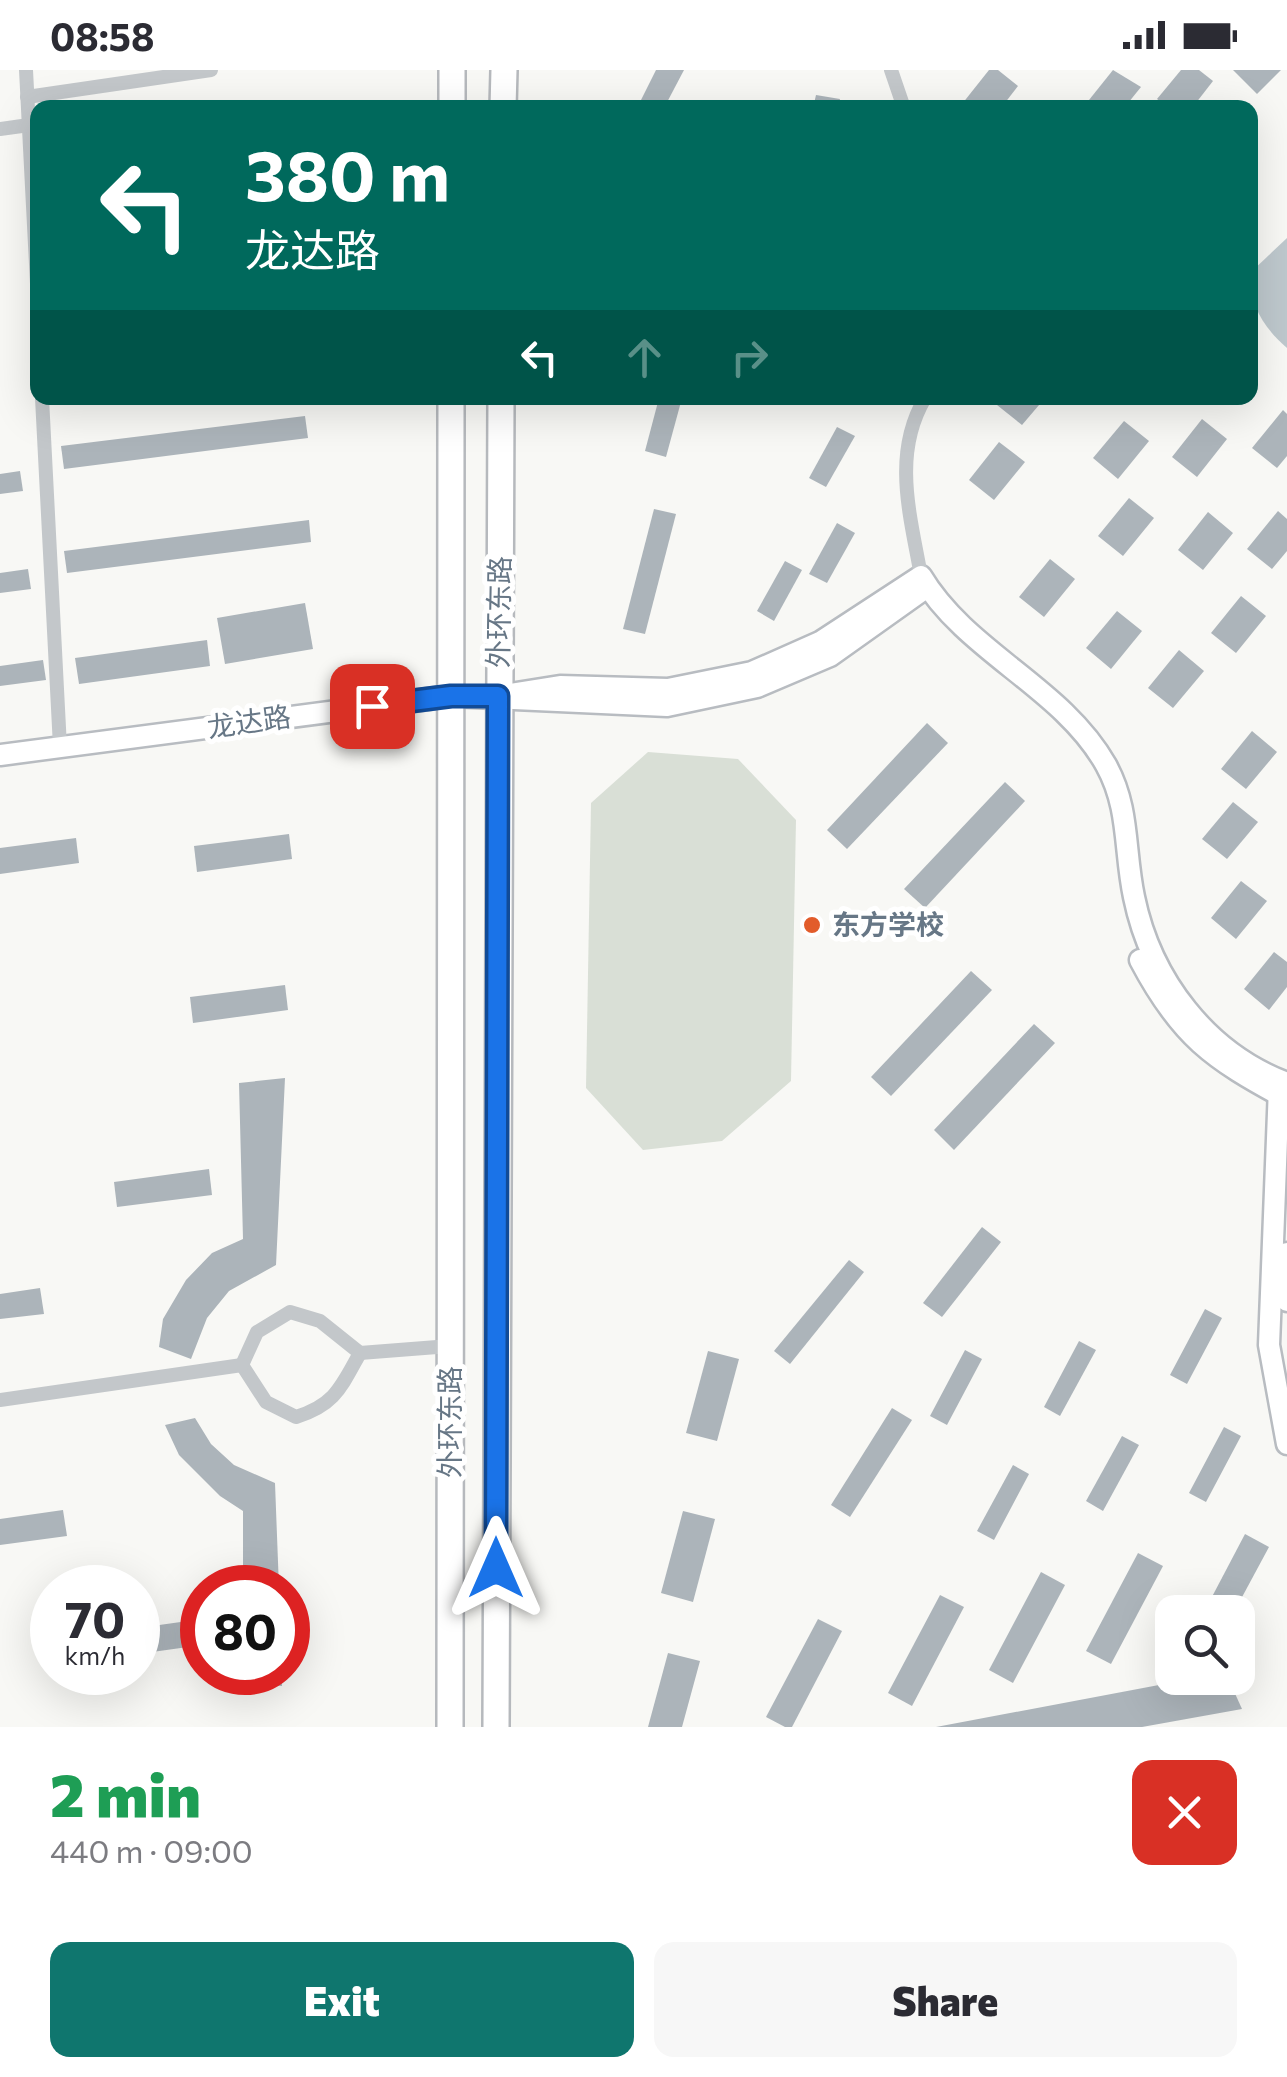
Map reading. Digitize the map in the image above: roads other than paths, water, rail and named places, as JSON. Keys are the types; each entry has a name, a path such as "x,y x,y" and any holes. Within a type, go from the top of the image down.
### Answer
{"highway":[{"path":"452,70 452,100"},
{"path":"503,100 504,70"},
{"name":"外环东路","path":"450,1727 452,405"},
{"name":"外环东路","path":"496,1727 500,405"}],"street":[{"path":"26,70 30,161"},
{"path":"27,97 211,70"},
{"path":"891,70 901,100"},
{"path":"0,128 28,125"},
{"path":"42,405 60,748"},
{"path":"921,405 910,424 904,481 918,585 1082,729 1106,766 1124,805 1133,896 1149,950 1175,996 1203,1030 1283,1089 1269,1345 1287,1444"},
{"name":"龙达路","path":"0,756 451,696 667,706 757,687 830,656 918,585"},
{"path":"1287,1253 1287,1301"},
{"path":"242,1365 257,1332 290,1312 320,1321 360,1353 450,1346"},
{"path":"242,1365 266,1402 296,1417 321,1409 339,1391 360,1353"},
{"path":"0,1400 242,1365"}],"place":[{"name":"东方学校","path":"812,925"}]}
